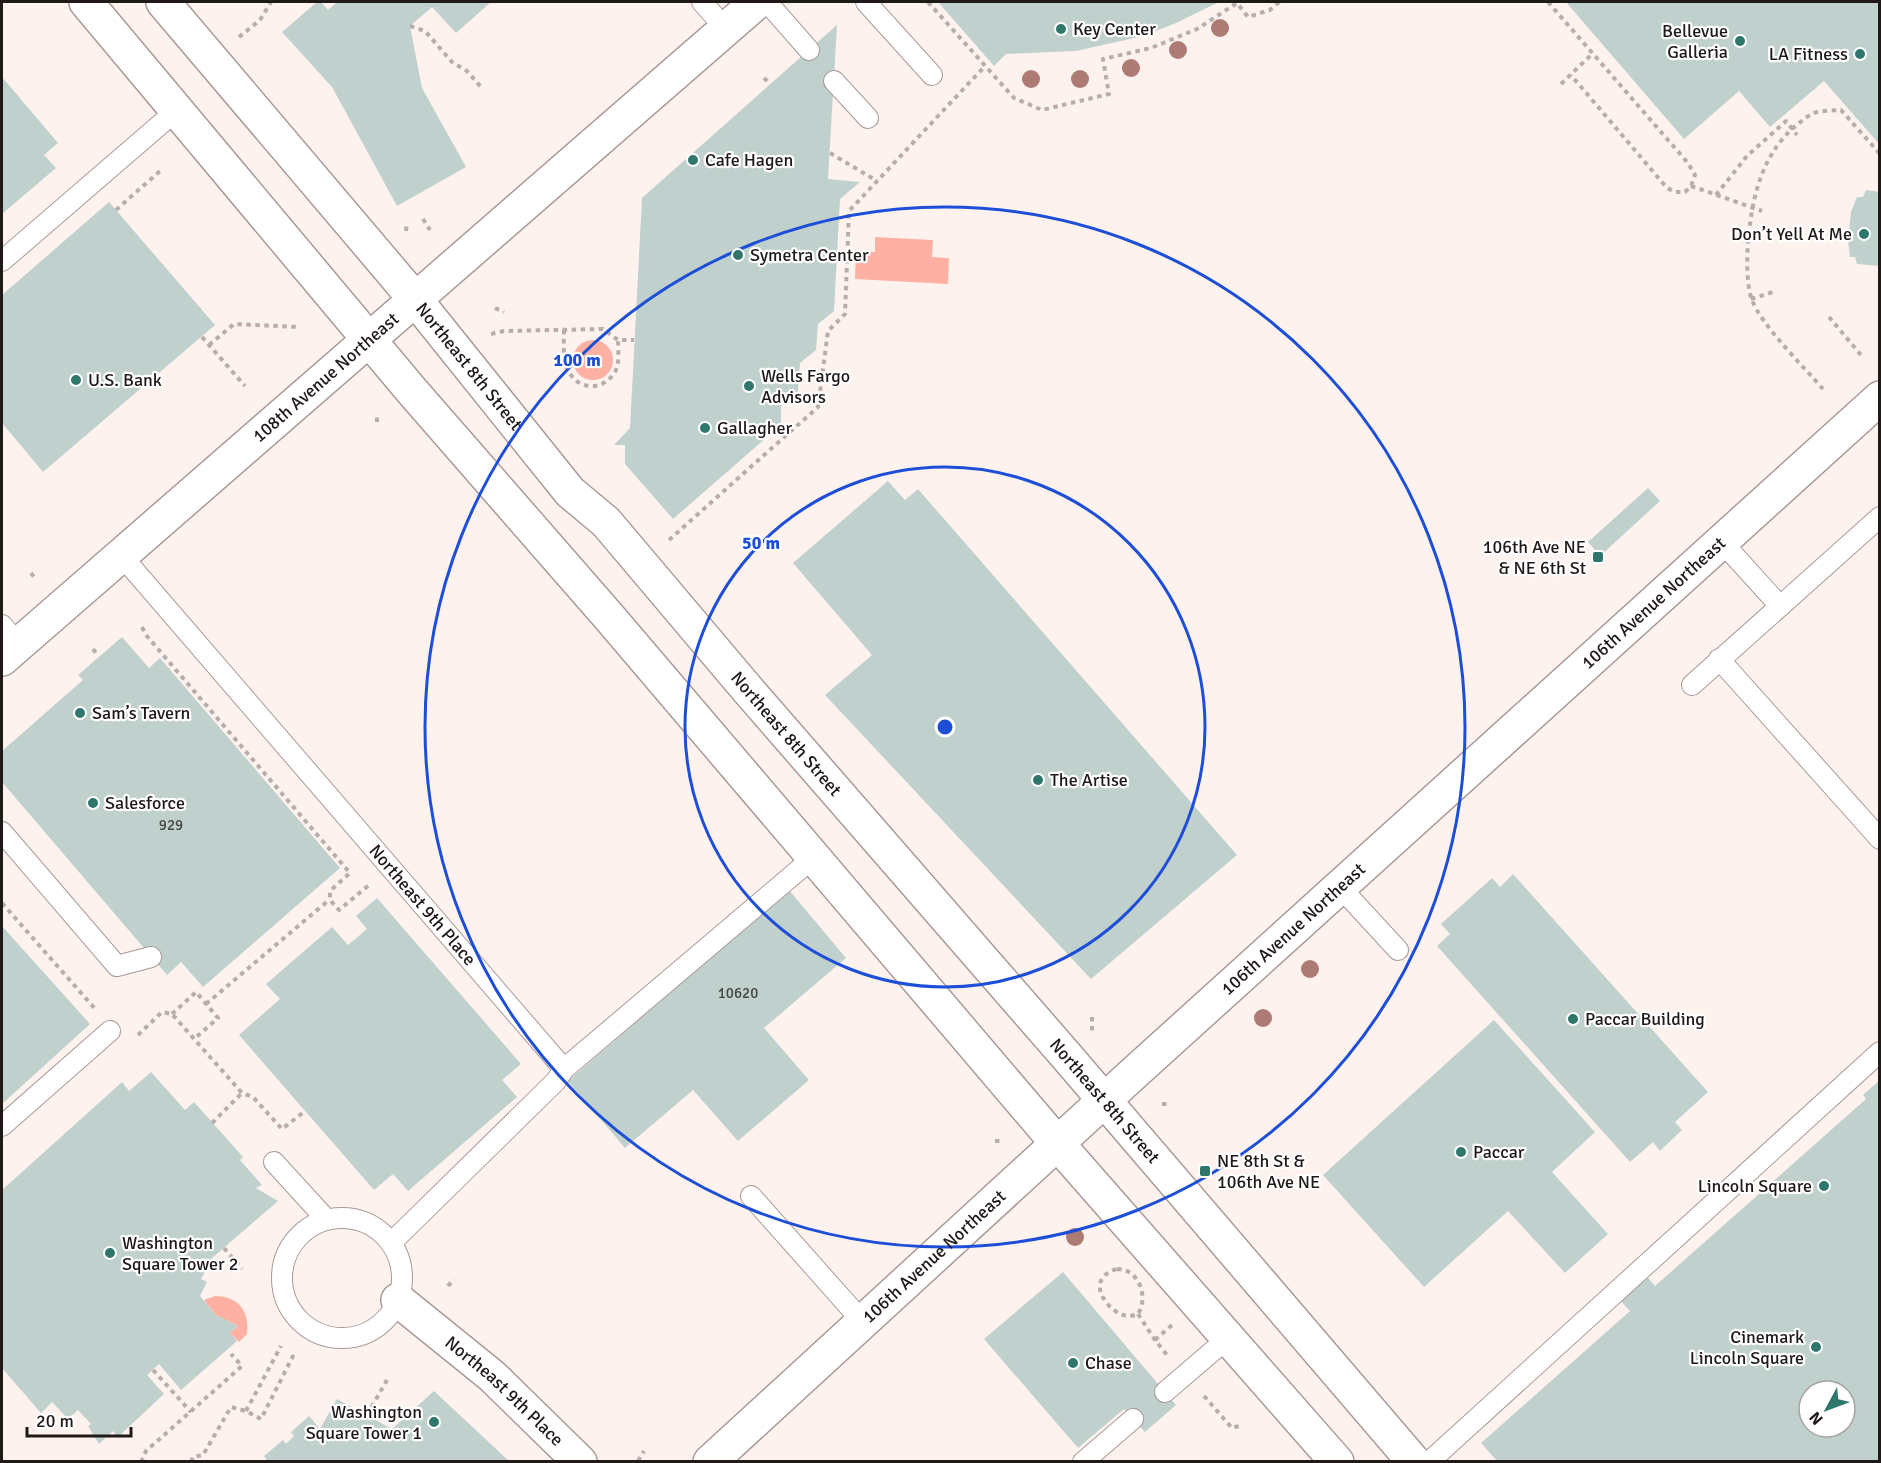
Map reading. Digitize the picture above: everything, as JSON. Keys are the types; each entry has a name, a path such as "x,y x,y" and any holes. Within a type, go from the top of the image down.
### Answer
{"main road":[{"path":"86,2 412,391 610,618 1057,1143 1337,1461"},
{"name":"Northeast 8th Street","path":"163,2 415,299 570,492 606,522 748,690 1414,1461"},
{"name":"108th Avenue Northeast","path":"7,642 121,555 757,2"},
{"name":"106th Avenue Northeast","path":"710,1461 1057,1143 1722,541 1876,407"},
{"name":"Northeast 9th Place","path":"398,1300 492,1376 580,1461"}],"lane":[{"path":"702,2 726,29"},
{"path":"767,2 809,50"},
{"path":"866,2 932,75"},
{"path":"834,81 868,118"},
{"path":"2,261 177,110"},
{"path":"1692,685 1880,517"},
{"path":"1722,541 1780,606"},
{"name":"Northeast 9th Place","path":"121,555 564,1069"},
{"path":"1719,659 1880,839"},
{"path":"2,832 117,966 151,957"},
{"path":"391,1243 556,1081 564,1069 814,857"},
{"path":"1340,887 1398,950"},
{"path":"2,1126 110,1030"},
{"path":"1429,1461 1880,1052"},
{"path":"274,1162 326,1219"},
{"path":"751,1196 862,1321"},
{"path":"345,1217 363,1221 380,1231 391,1243 400,1262 402,1281 398,1300 386,1319 369,1332 347,1338 325,1336 305,1326 290,1310 282,1289 282,1266 290,1245 305,1229 326,1219 345,1217"},
{"path":"1165,1392 1228,1338"},
{"path":"1083,1461 1133,1419"}],"path":[{"path":"239,37 260,20 267,12 271,2"},
{"path":"928,2 1014,98 1042,110 1109,94 1103,59 1151,48 1197,29 1237,3 1248,17 1270,10 1279,2"},
{"path":"1548,2 1688,163 1695,176 1691,186 1685,192 1675,192 1667,188 1571,75"},
{"path":"410,26 425,31 452,62 467,71 481,87"},
{"path":"1561,84 1593,53"},
{"path":"669,540 818,407 828,331 845,314 849,211 985,66"},
{"path":"764,78 770,84"},
{"path":"1823,389 1762,318 1751,298 1747,259 1751,207 1766,163 1781,140 1812,113 1841,110 1880,154"},
{"path":"1716,195 1747,156 1786,121 1797,135"},
{"path":"830,153 877,181"},
{"path":"116,210 160,171"},
{"path":"1691,186 1762,211"},
{"path":"423,219 430,230"},
{"path":"406,231 407,223"},
{"path":"1751,298 1773,292"},
{"path":"495,308 504,312"},
{"path":"1829,317 1861,355"},
{"path":"210,345 234,324 298,327"},
{"path":"564,330 568,370 574,379 591,387 598,386 614,373 618,364 618,340"},
{"path":"490,334 504,331 603,330 618,340 634,340"},
{"path":"202,337 245,386"},
{"path":"142,627 146,635 350,873 330,891 330,900 339,910 368,886"},
{"path":"206,1004 330,900"},
{"path":"2,903 97,1010 110,1030"},
{"path":"172,1014 196,992 218,1018 194,1039"},
{"path":"132,1041 162,1012 172,1014 242,1093 253,1097 282,1129 305,1111"},
{"path":"1092,1017 1092,1031"},
{"path":"212,1123 242,1093"},
{"path":"1162,1104 1170,1104"},
{"path":"995,1141 1002,1141"},
{"path":"224,1248 242,1269"},
{"path":"1123,1269 1135,1278 1143,1293 1143,1307 1138,1314 1127,1316 1117,1311 1103,1298 1099,1284 1105,1274 1123,1269"},
{"path":"448,1286 454,1279"},
{"path":"1138,1314 1155,1340 1173,1324"},
{"path":"246,1411 281,1347"},
{"path":"141,1461 146,1451 242,1366 231,1354"},
{"path":"190,1461 193,1457 203,1455 231,1407 246,1411 261,1419 294,1354"},
{"path":"153,1370 191,1412"},
{"path":"367,1415 387,1380"},
{"path":"1203,1395 1232,1428 1242,1425"},
{"path":"638,1461 644,1450"}],"shaded area":[{"path":"875,237 933,240 932,257 949,258 948,284 855,279 856,252 875,252"},
{"path":"593,340 601,341 607,346 612,352 612,368 607,374 601,379 593,380 585,379 579,374 574,368 573,360 574,352 579,346 585,341"},
{"path":"215,1296 230,1299 241,1306 246,1318 247,1334 239,1342 230,1333 238,1326 216,1315 204,1300"}],"building":[{"path":"317,2 321,2 328,10 337,2 491,2 456,33 432,7 410,26 422,88 466,167 397,206 332,87 282,32"},
{"name":"Key Center","path":"938,2 1219,2 1143,36 1076,51 1006,54 994,66"},
{"name":"Bellevue Galleria","path":"1566,2 1880,2 1880,145 1824,81 1770,127 1739,91 1684,139"},
{"name":"Symetra Center","path":"837,25 828,179 860,182 840,199 834,311 818,324 816,350 800,363 798,391 781,404 781,425 673,519 625,464 625,445 614,445 630,428 642,198"},
{"path":"2,77 58,143 44,155 56,168 2,214"},
{"name":"Don’t Yell At Me","path":"1866,190 1880,192 1880,266 1857,264 1855,257 1850,257 1848,241 1851,212 1857,197 1863,197"},
{"name":"U.S. Bank","path":"109,202 215,325 43,472 2,423 2,295"},
{"name":"The Artise","path":"888,481 905,500 918,489 1237,855 1091,979 825,695 872,655 793,563"},
{"path":"1648,488 1660,501 1600,556 1588,542"},
{"path":"122,637 149,668 160,658 340,868 203,987 181,962 167,975 2,782 2,751 83,680 78,675"},
{"name":"Paccar Building","path":"1513,874 1708,1092 1675,1122 1682,1130 1660,1151 1653,1142 1630,1162 1437,946 1450,934 1441,924 1492,878 1500,887"},
{"path":"789,890 846,958 764,1028 809,1080 738,1141 693,1090 625,1148 568,1081"},
{"path":"377,898 521,1064 502,1080 517,1097 408,1191 393,1174 374,1190 239,1035 280,999 266,984 332,927 348,945 367,929 356,916"},
{"path":"2,926 90,1024 2,1104"},
{"name":"Paccar","path":"1494,1020 1595,1132 1552,1172 1608,1234 1565,1273 1508,1211 1424,1287 1323,1175"},
{"name":"Washington Square Tower 2","path":"151,1072 185,1110 194,1102 243,1157 240,1160 262,1185 256,1188 278,1201 212,1258 201,1279 207,1282 200,1296 216,1315 238,1326 230,1333 237,1341 181,1390 159,1364 147,1375 164,1394 118,1437 113,1431 99,1444 88,1426 91,1424 78,1410 68,1419 52,1402 41,1413 2,1368 2,1190 122,1082 129,1091"},
{"name":"Lincoln Square","path":"1880,1080 1880,1462 1498,1462 1481,1443 1630,1311 1617,1297 1644,1273 1655,1286 1866,1099 1863,1095"},
{"name":"Chase","path":"1063,1272 1176,1405 1145,1432 1124,1409 1078,1448 984,1339"},
{"name":"Washington Square Tower 1","path":"434,1391 510,1462 268,1462 264,1456 283,1440 286,1444 294,1436 291,1432 309,1416 320,1429 337,1399 392,1429"}],"place":[{"name":"Key Center","path":"1061,29"},
{"name":"Bellevue Galleria","path":"1740,41"},
{"name":"LA Fitness","path":"1860,54"},
{"name":"Cafe Hagen","path":"693,160"},
{"name":"Don’t Yell At Me","path":"1864,234"},
{"name":"Symetra Center","path":"738,255"},
{"name":"U.S. Bank","path":"76,380"},
{"name":"Wells Fargo Advisors","path":"749,386"},
{"name":"Gallagher","path":"705,428"},
{"name":"106th Ave NE & NE 6th St","path":"1598,557"},
{"name":"Sam’s Tavern","path":"80,713"},
{"name":"The Artise","path":"1038,780"},
{"name":"Salesforce","path":"93,803"},
{"name":"Paccar Building","path":"1573,1019"},
{"name":"Paccar","path":"1461,1152"},
{"name":"NE 8th St & 106th Ave NE","path":"1205,1171"},
{"name":"Lincoln Square","path":"1824,1186"},
{"name":"Washington Square Tower 2","path":"110,1253"},
{"name":"Cinemark Lincoln Square","path":"1816,1347"},
{"name":"Chase","path":"1073,1363"},
{"name":"Washington Square Tower 1","path":"434,1422"}]}
